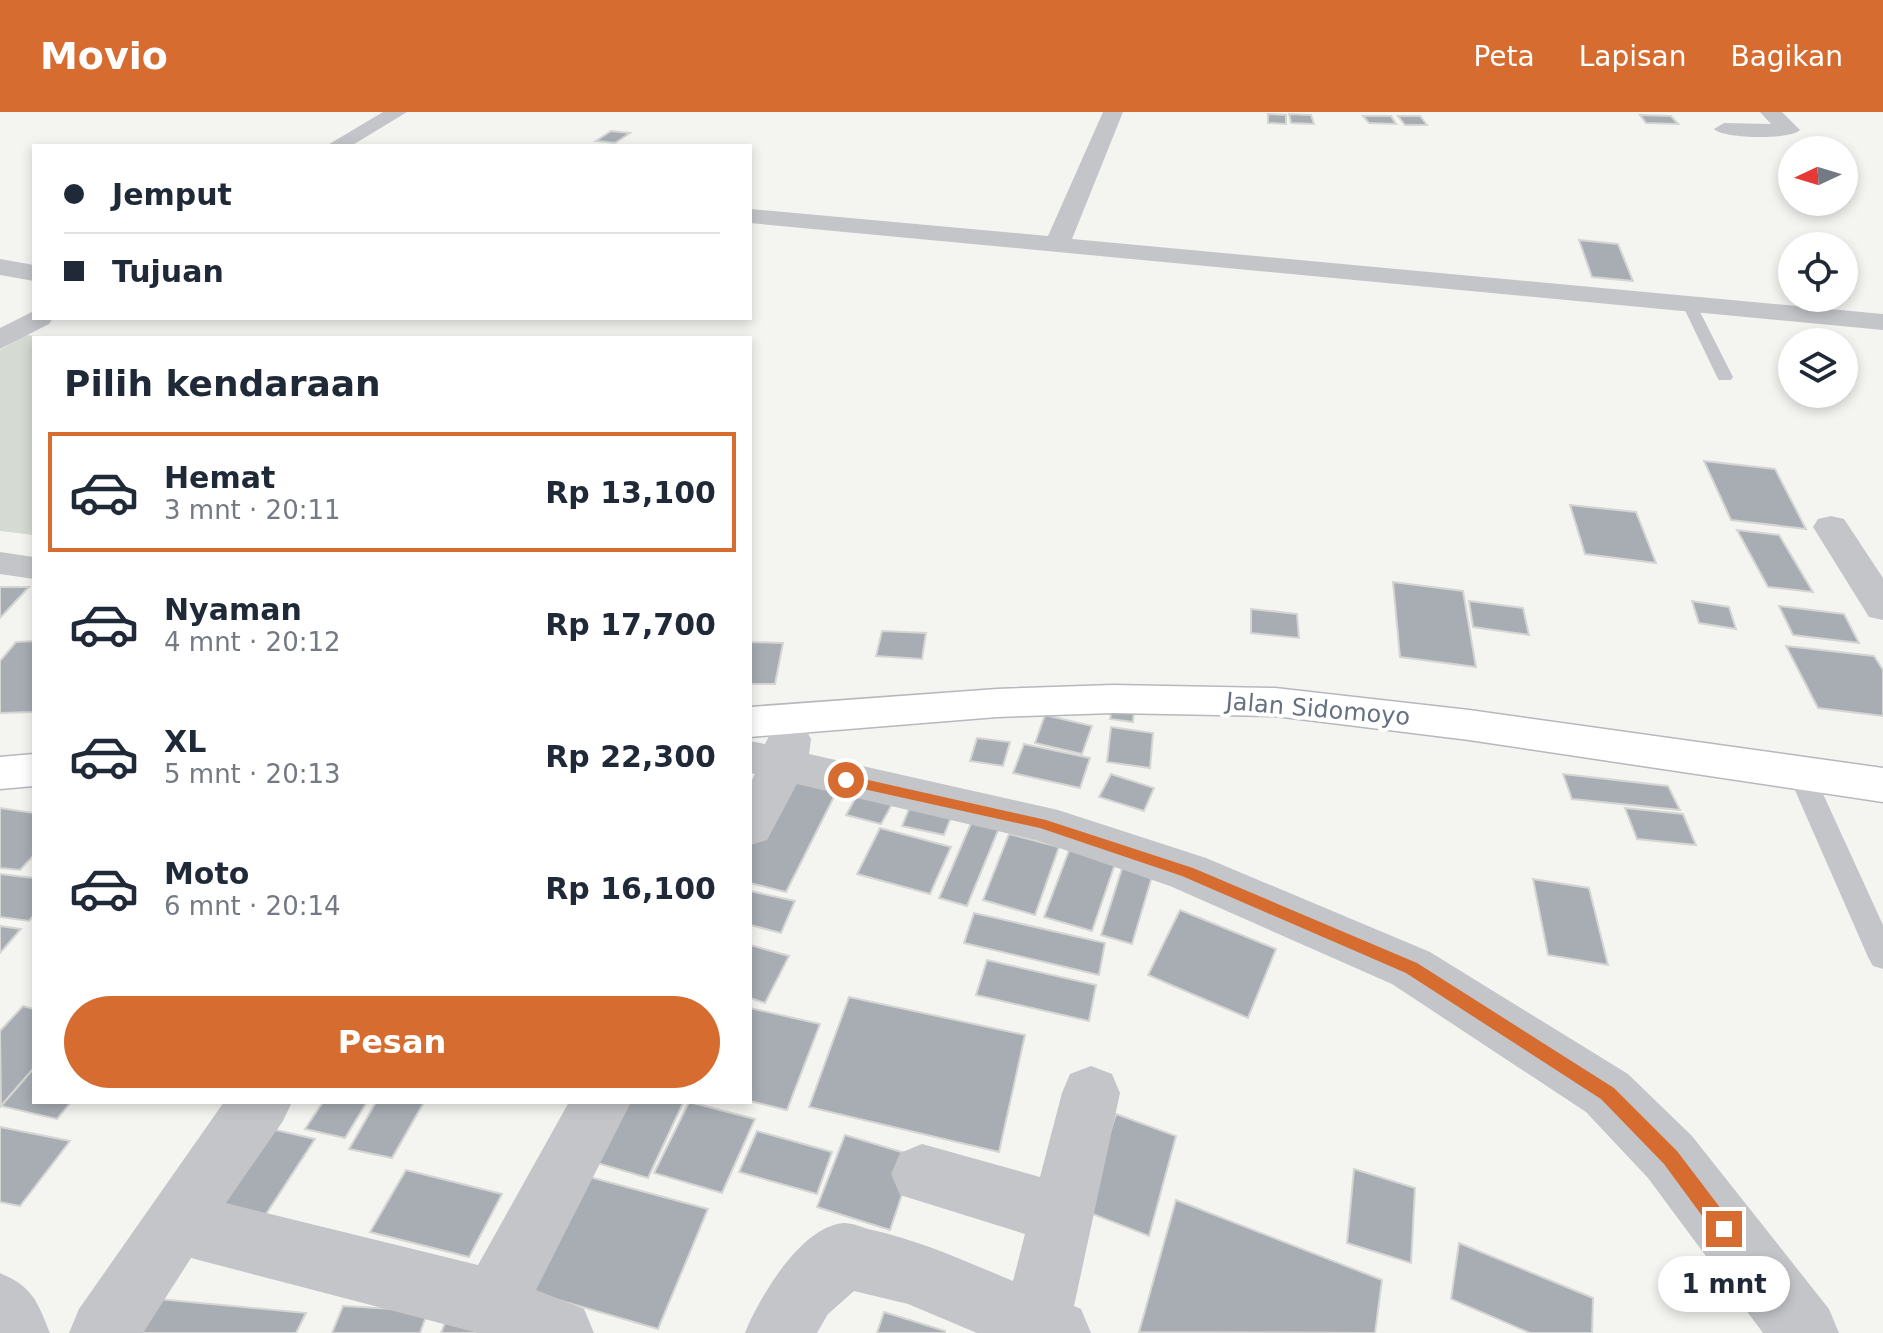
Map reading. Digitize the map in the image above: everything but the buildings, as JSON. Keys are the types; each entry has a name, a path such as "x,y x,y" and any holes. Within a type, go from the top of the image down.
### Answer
{"main road":[{"name":"Jalan Sidomoyo","path":"752,724 779,746 997,703 1113,699 1275,702 1469,725 1883,785"},
{"path":"0,773 32,770"}],"street":[{"path":"340,144 397,112"},
{"path":"1057,245 1113,112"},
{"path":"1724,129 1790,130 1770,112"},
{"path":"752,216 1883,322"},
{"path":"0,267 32,273"},
{"path":"0,340 35,320"},
{"path":"1831,527 1883,608"},
{"path":"0,563 32,568"},
{"path":"752,821 779,746 1041,823 1188,872 1411,968 1607,1093 1670,1157 1798,1330"},
{"path":"779,1333 804,1290 844,1256 910,1271 1046,1327 1062,1214 1091,1093"},
{"path":"103,1333 244,1123 260,1104"},
{"path":"497,1303 498,1294 600,1104"},
{"path":"922,1174 1062,1214"},
{"path":"177,1223 497,1303 505,1313 560,1333"},
{"path":"0,1307 16,1333"}],"lane":[{"path":"1689,304 1725,377"},
{"path":"1800,772 1883,957"}],"shaded area":[{"path":"26,335 36,336 32,336 32,535 0,531 0,350"}],"route":[{"path":"846,780 1041,823 1188,872 1411,968 1607,1093 1670,1157 1724,1229"}]}
